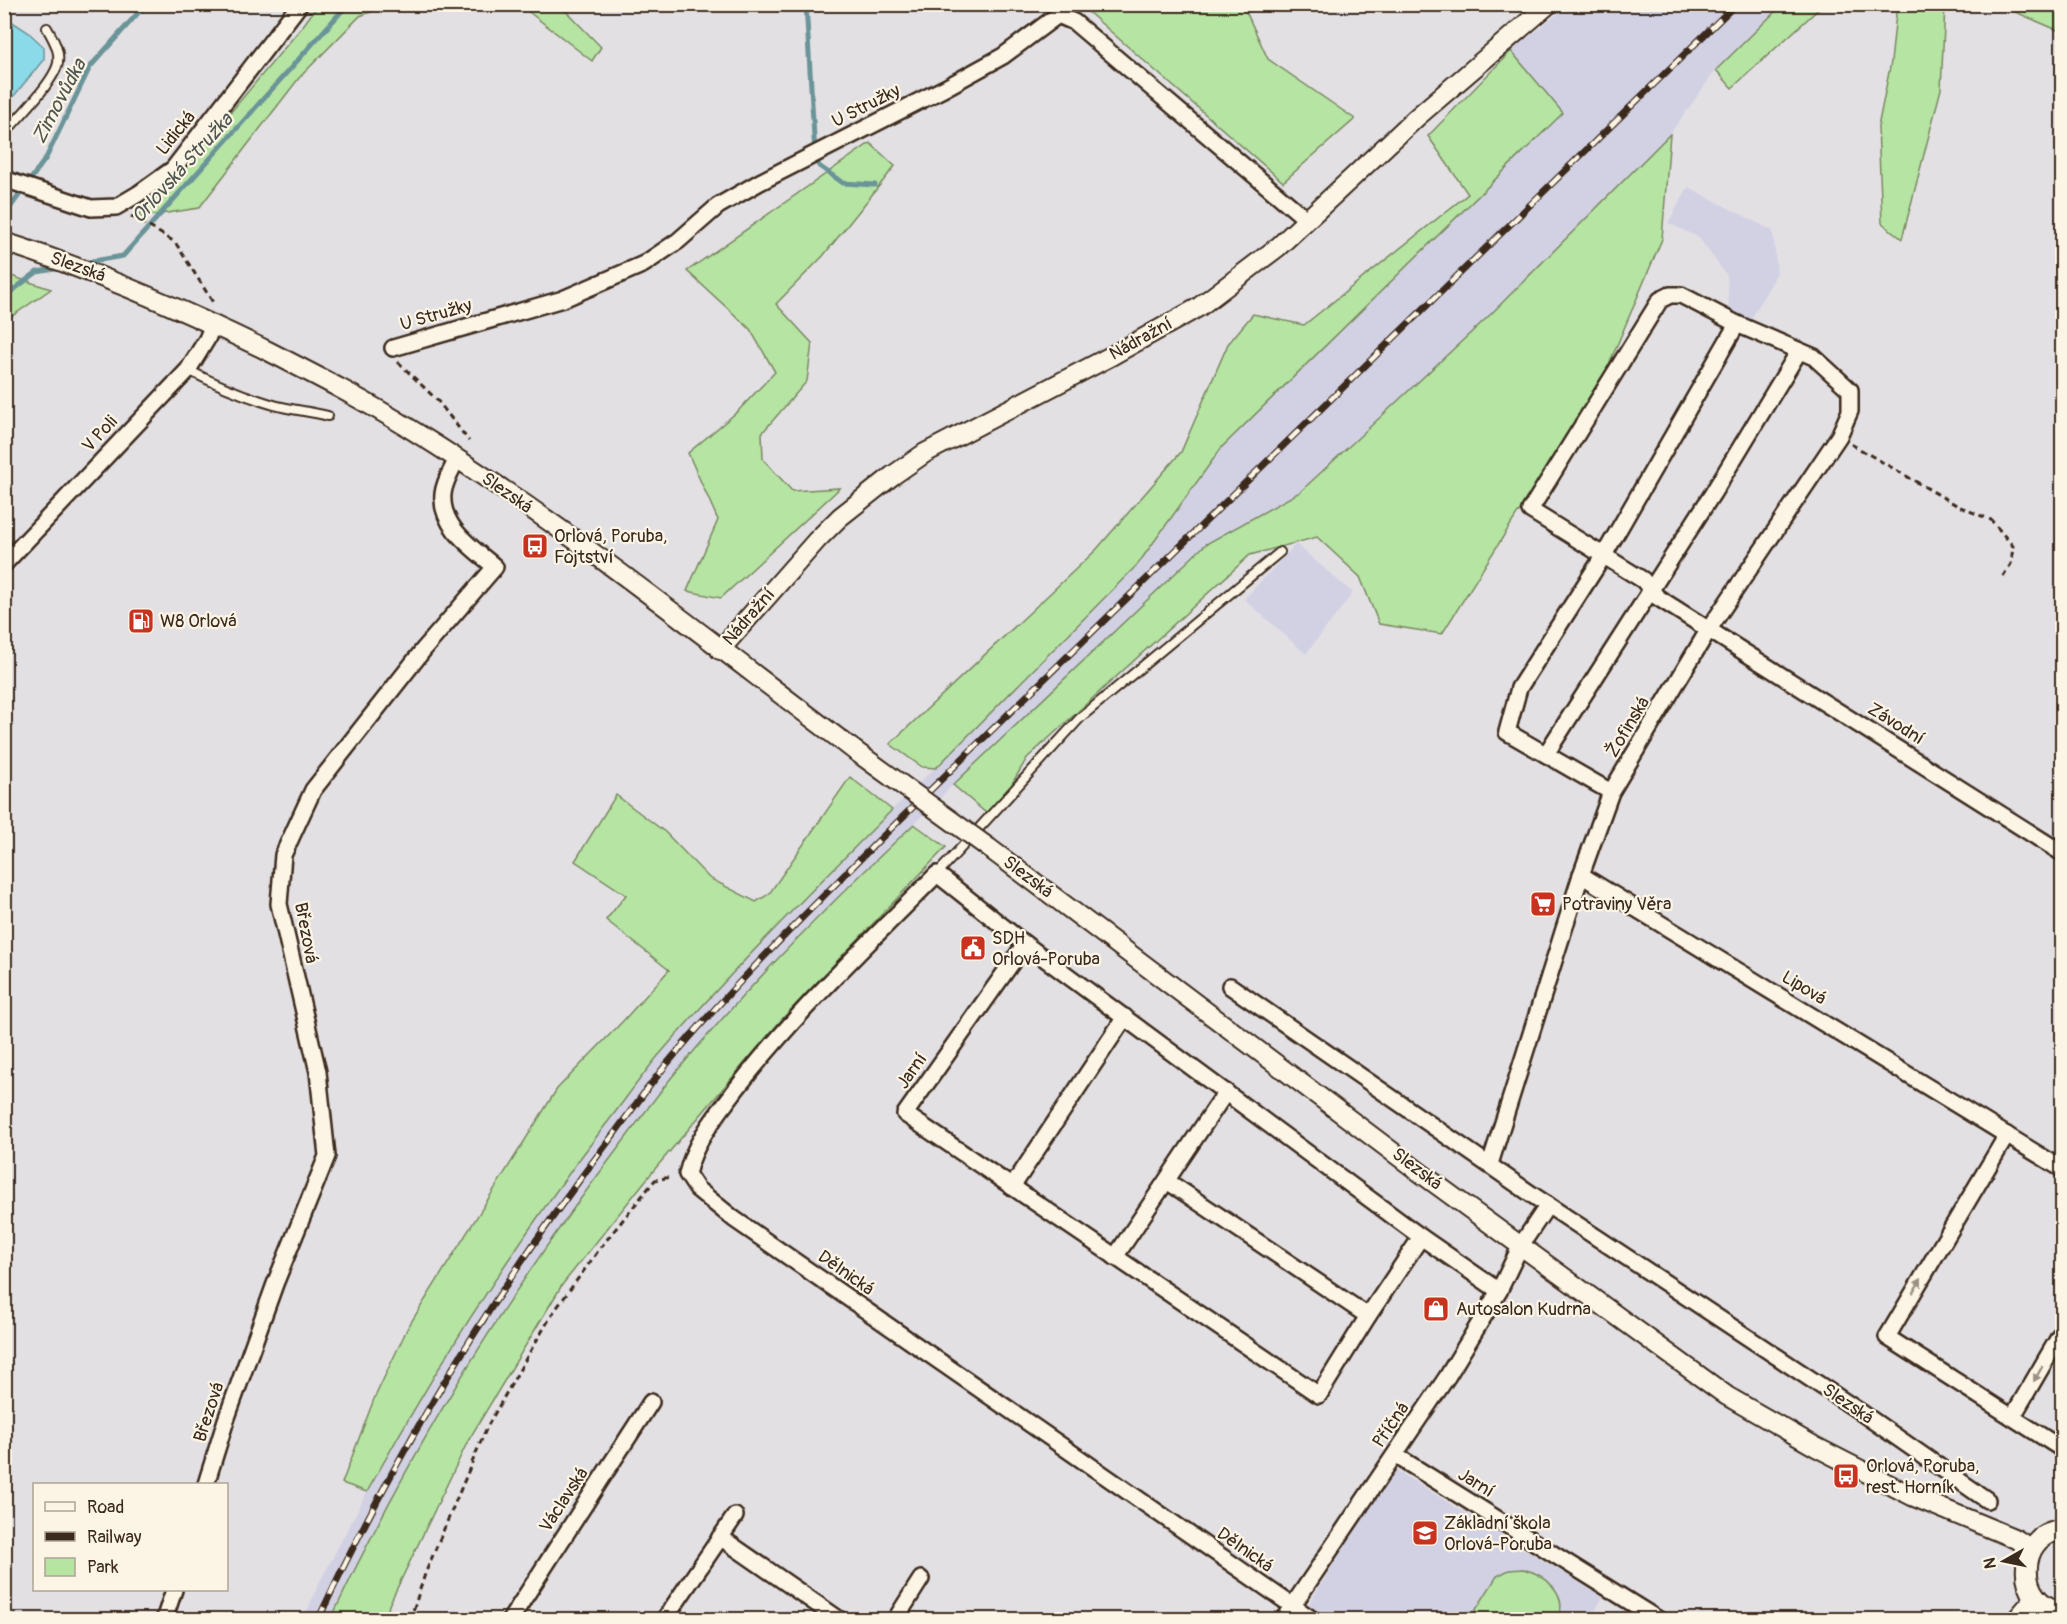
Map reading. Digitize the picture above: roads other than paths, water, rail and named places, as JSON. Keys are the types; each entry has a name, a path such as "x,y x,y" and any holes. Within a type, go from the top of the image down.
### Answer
{"main road":[{"path":"2062,1530 2047,1534 2038,1540 2026,1561 2025,1574 2028,1587 2036,1598 2045,1606 2062,1611"},
{"path":"2017,1620 2036,1598"}],"street":[{"name":"Lidická","path":"4,179 91,208 116,207 138,194 173,169 300,4"},
{"name":"Nádražní","path":"720,650 817,540 840,517 892,476 925,453 1113,355 1199,307 1278,247 1417,117 1549,4"},
{"name":"U Stružky","path":"393,348 563,299 644,264 678,241 718,206 1003,56 1058,15 1074,22 1306,219"},
{"name":"Slezská","path":"4,242 110,279 213,324 356,397 457,459 538,515 989,848 1403,1159 1727,1396 1816,1447 1912,1496 2016,1539 2031,1549"},
{"name":"Závodní","path":"1737,324 1682,296 1670,295 1660,300 1530,510 1643,580 1652,588 1657,597 2062,853"},
{"name":"V Poli","path":"4,564 188,370 207,339 213,324"},
{"path":"1546,754 1713,493 1799,351 1737,324 1604,555 1519,688 1507,732 1611,792"},
{"name":"Žofinská","path":"1490,1164 1581,875 1611,792 1709,629 1839,436 1850,411 1850,390 1814,357 1799,351"},
{"name":"Březová","path":"207,1483 226,1420 275,1284 327,1156 318,1072 279,904 282,855 313,790 424,650 495,567 456,532 444,513 443,493 457,459"},
{"path":"937,874 1025,944 1421,1237 1499,1292"},
{"name":"Dělnická","path":"937,874 807,1007 757,1063 713,1120 692,1154 687,1174 698,1189 734,1219 1313,1620"},
{"name":"Lipová","path":"1581,875 2062,1168"},
{"name":"Jarní","path":"1025,944 905,1114 1319,1395 1368,1316"},
{"name":"Slezská","path":"1230,986 1548,1205 1859,1411 1987,1500"},
{"path":"1012,1187 1125,1017"},
{"path":"1115,1257 1226,1092"},
{"path":"2007,1135 1887,1337 2062,1449"},
{"path":"1167,1181 1368,1316 1421,1237"},
{"name":"Příčná","path":"1283,1620 1447,1377 1499,1292 1521,1245 1548,1205"},
{"path":"2013,1416 2062,1332"},
{"name":"Václavská","path":"510,1620 651,1402"},
{"name":"Jarní","path":"1395,1455 1659,1620"},
{"path":"664,1620 735,1516"},
{"path":"720,1537 840,1620"},
{"path":"895,1620 921,1579"},
{"path":"164,1620 174,1591"}],"lane":[{"path":"4,134 55,71 58,56 56,45 47,28"},
{"path":"188,370 218,385 275,406 328,416"},
{"path":"937,874 1080,718 1280,552"}],"water":[{"path":"5,17 28,32 44,47 44,59 5,107"}],"waterway":[{"name":"Zimovůdka","path":"4,216 46,158 90,67 146,4"},
{"name":"Orlovská Stružka","path":"82,263 123,256 348,4"},
{"path":"806,4 815,154 819,166 843,183 875,185"},
{"name":"Orlovská Stružka","path":"4,297 37,272 61,268"}],"railway":[{"path":"318,1620 416,1430 490,1309 571,1191 666,1065 691,1036 768,952 875,844 1736,4"}],"place":[{"name":"Orlová, Poruba, Fojtství","path":"535,546"},
{"name":"W8 Orlová","path":"141,621"},
{"name":"Potraviny Věra","path":"1543,904"},
{"name":"SDH Orlová-Poruba","path":"973,948"},
{"name":"Autosalon Kudrna","path":"1436,1309"},
{"name":"Orlová, Poruba, rest. Horník","path":"1846,1476"},
{"name":"Základní škola Orlová-Poruba","path":"1425,1533"}]}
